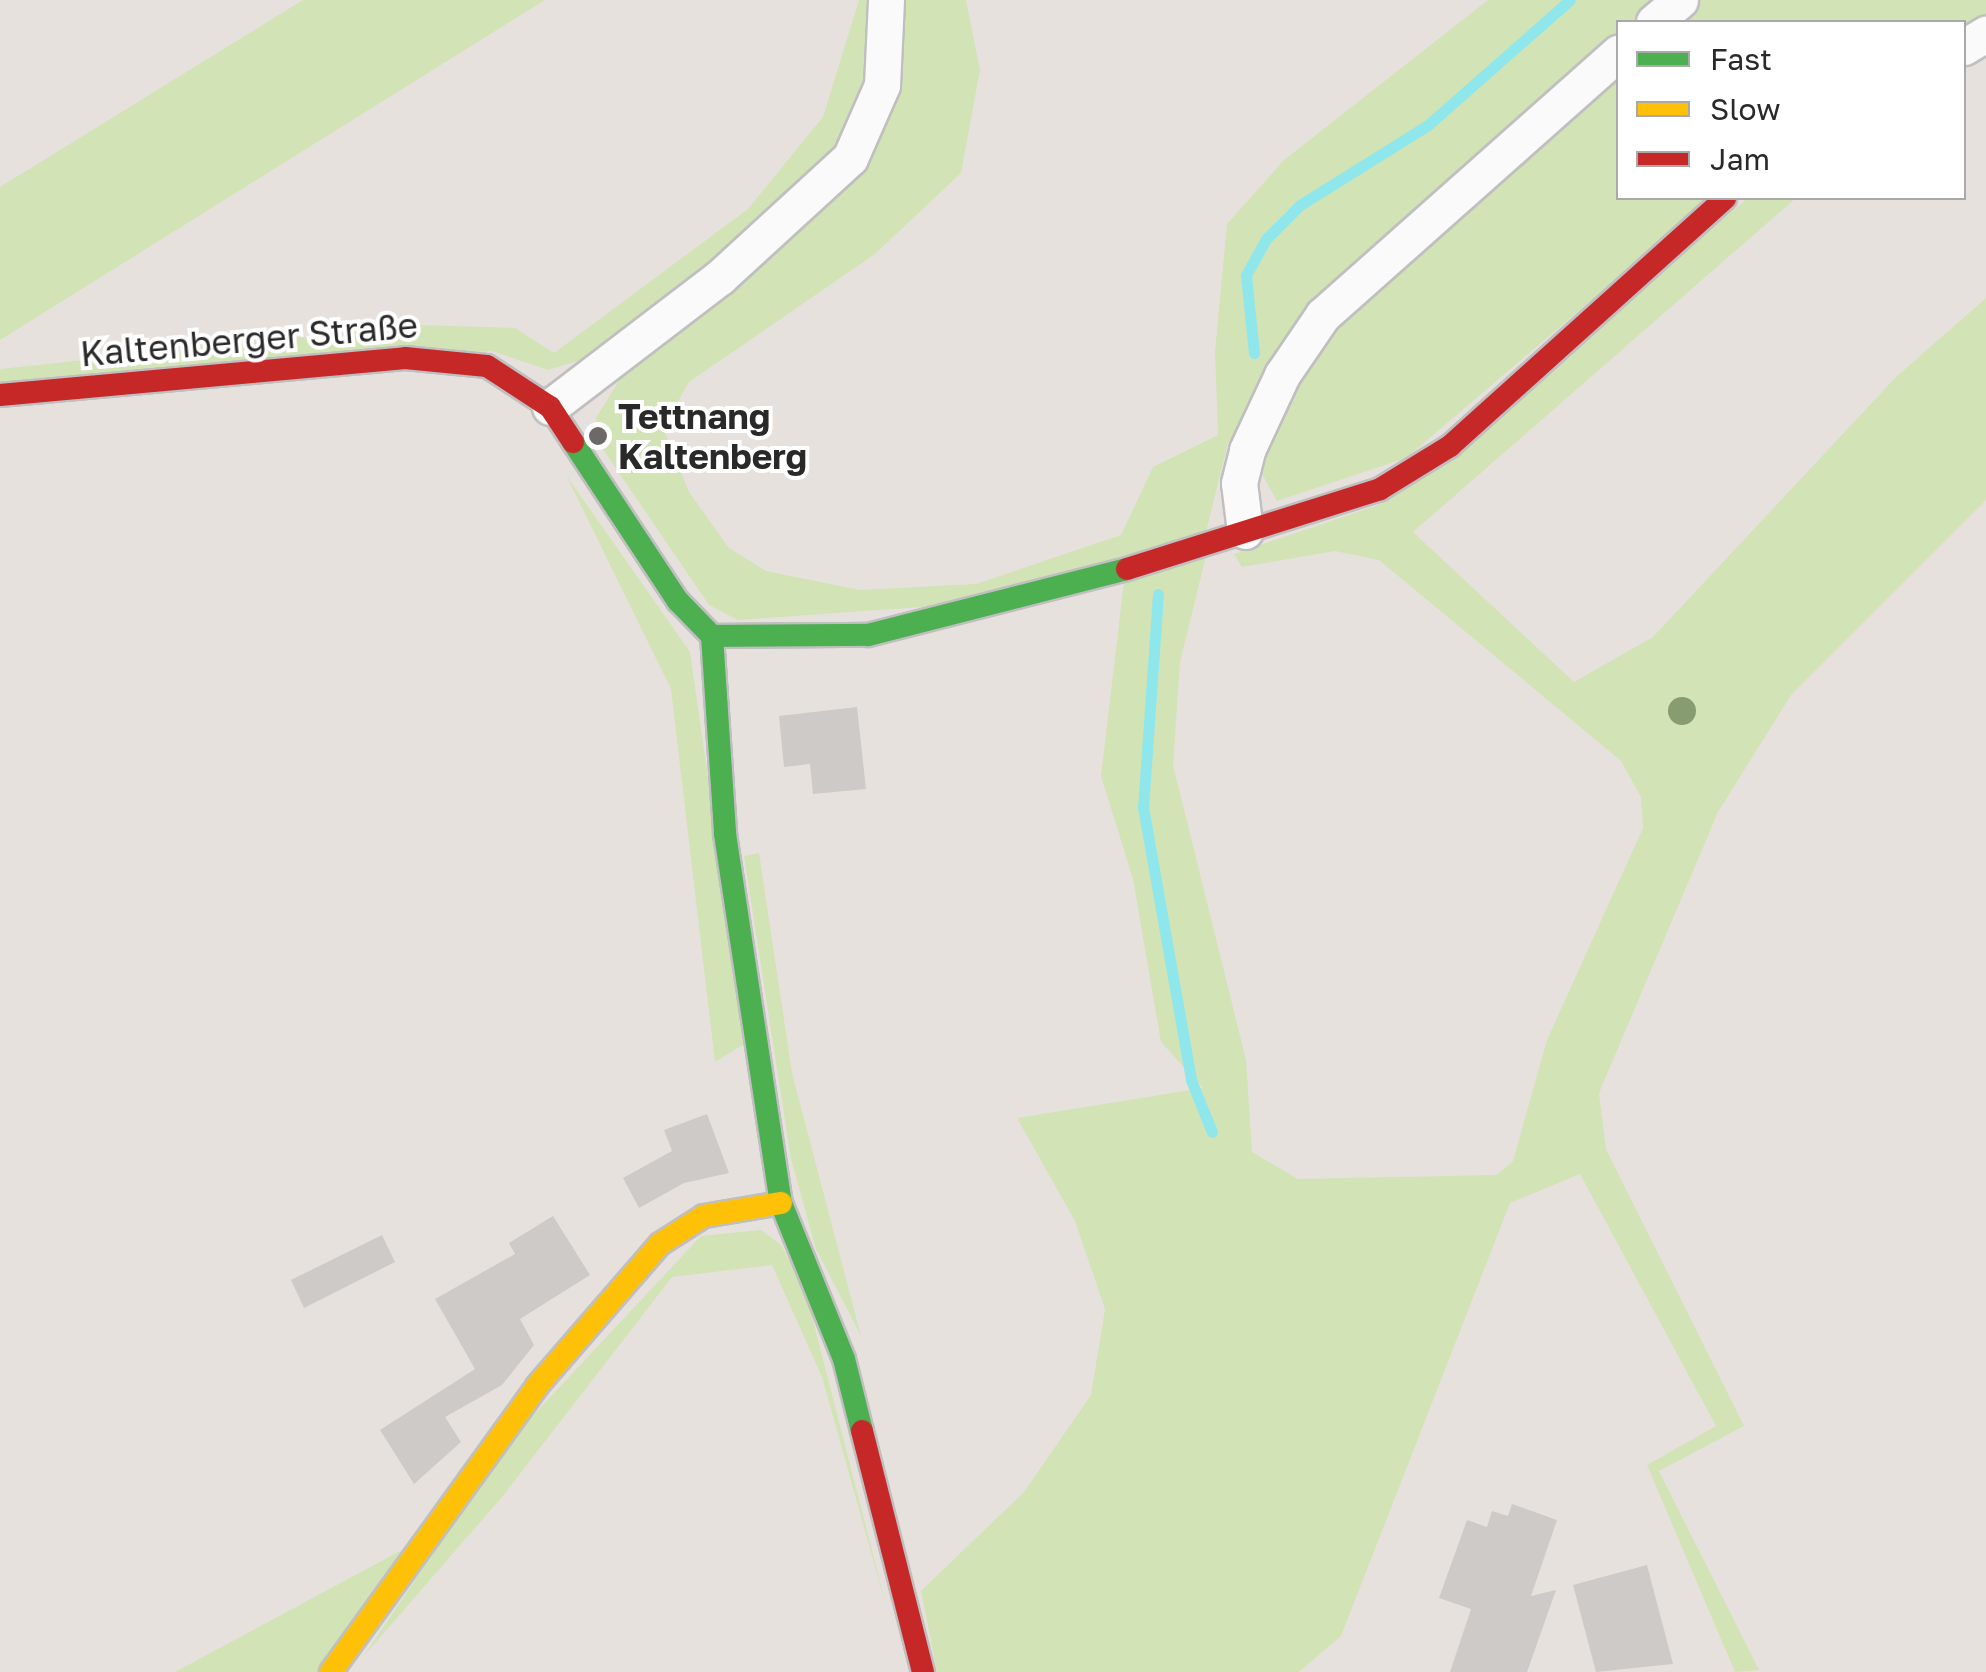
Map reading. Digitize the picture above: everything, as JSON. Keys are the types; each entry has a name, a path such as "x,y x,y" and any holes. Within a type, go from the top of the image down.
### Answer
{"street":[{"path":"550,407 720,277 850,158 882,85 886,0"},
{"path":"1656,20 1680,0"},
{"path":"1245,531 1239,483 1248,450 1282,375 1323,314 1616,55"},
{"path":"923,1672 844,1359 780,1203 725,834 710,696 712,636 916,628 1120,574 1245,531 1336,508 1450,446 1723,200"},
{"name":"Kaltenberger Straße","path":"0,395 405,358 505,371 550,407 678,601 712,636"},
{"path":"331,1672 536,1386 660,1244 704,1216 780,1203"}],"green space":[{"path":"303,0 545,0 0,340 0,187"},
{"path":"859,0 873,0 873,79 848,139 804,194 607,352 548,370 492,351 0,384 0,369 419,325 515,328 554,353 748,209 823,117"},
{"path":"895,0 966,0 980,70 961,173 875,254 689,382 663,428 689,492 729,548 766,571 860,590 976,584 1121,535 1153,467 1218,435 1215,352 1227,224 1284,160 1488,0 1660,0 1637,20 1616,20 1616,39 1272,368 1228,443 1206,532 965,604 738,620 709,605 596,439 596,418 632,360 830,194"},
{"path":"1699,0 1986,0 1986,17 1966,30 1966,20 1675,20"},
{"path":"1616,72 1616,200 1709,200 1406,458 1277,501 1257,465 1284,404 1338,320"},
{"path":"1746,200 1794,200 1413,532 1574,682 1653,637 1896,377 1986,298 1986,500 1791,695 1718,812 1599,1093 1606,1149 1744,1426 1659,1471 1759,1670 1735,1672 1647,1465 1716,1426 1580,1174 1510,1203 1341,1636 1299,1672 937,1672 921,1591 1024,1492 1091,1395 1105,1309 1075,1221 1017,1118 1203,1088 1161,1042 1133,879 1101,776 1124,582 1207,552 1180,662 1173,765 1246,1060 1252,1152 1298,1179 1497,1175 1513,1161 1547,1040 1643,828 1641,797 1621,761 1379,560 1335,551 1242,567 1234,554 1378,505"},
{"path":"566,475 690,652 746,1043 715,1062 671,689"},
{"path":"759,853 792,1073 861,1336 816,1249 791,1159 744,856"},
{"path":"761,1230 781,1245 805,1289 888,1613 822,1377 772,1265 672,1277 502,1497 363,1657 509,1441 701,1236"},
{"path":"413,1544 319,1672 175,1672"}],"building":[{"path":"857,707 866,789 813,794 810,764 784,767 779,716"},
{"path":"707,1114 729,1173 684,1183 639,1208 623,1178 672,1151 664,1130"},
{"path":"553,1216 590,1275 520,1319 534,1345 502,1385 445,1417 461,1442 414,1484 380,1430 475,1369 435,1299 515,1254 509,1243"},
{"path":"382,1235 395,1262 304,1308 291,1280"},
{"path":"1512,1504 1557,1520 1531,1596 1556,1590 1527,1672 1450,1672 1471,1609 1439,1598 1467,1520 1487,1527 1492,1511 1508,1516"},
{"path":"1647,1565 1673,1664 1596,1672 1573,1585"}],"waterway":[{"path":"1254,353 1246,275 1266,239 1300,205 1428,125 1570,0"},
{"path":"1158,594 1143,807 1191,1080 1212,1132"}],"traffic: fast":[{"path":"573,442 678,601 712,636 868,635 1127,569"},
{"path":"712,636 725,834 781,1203 844,1359 862,1431"}],"traffic: slow":[{"path":"331,1672 537,1386 660,1244 704,1216 781,1203"}],"traffic: jam":[{"path":"1127,569 1380,489 1450,446 1723,200"},
{"path":"0,395 405,358 487,366 550,407 573,442"},
{"path":"862,1431 923,1672"}],"place":[{"name":"Tettnang Kaltenberg","path":"598,436"}]}
